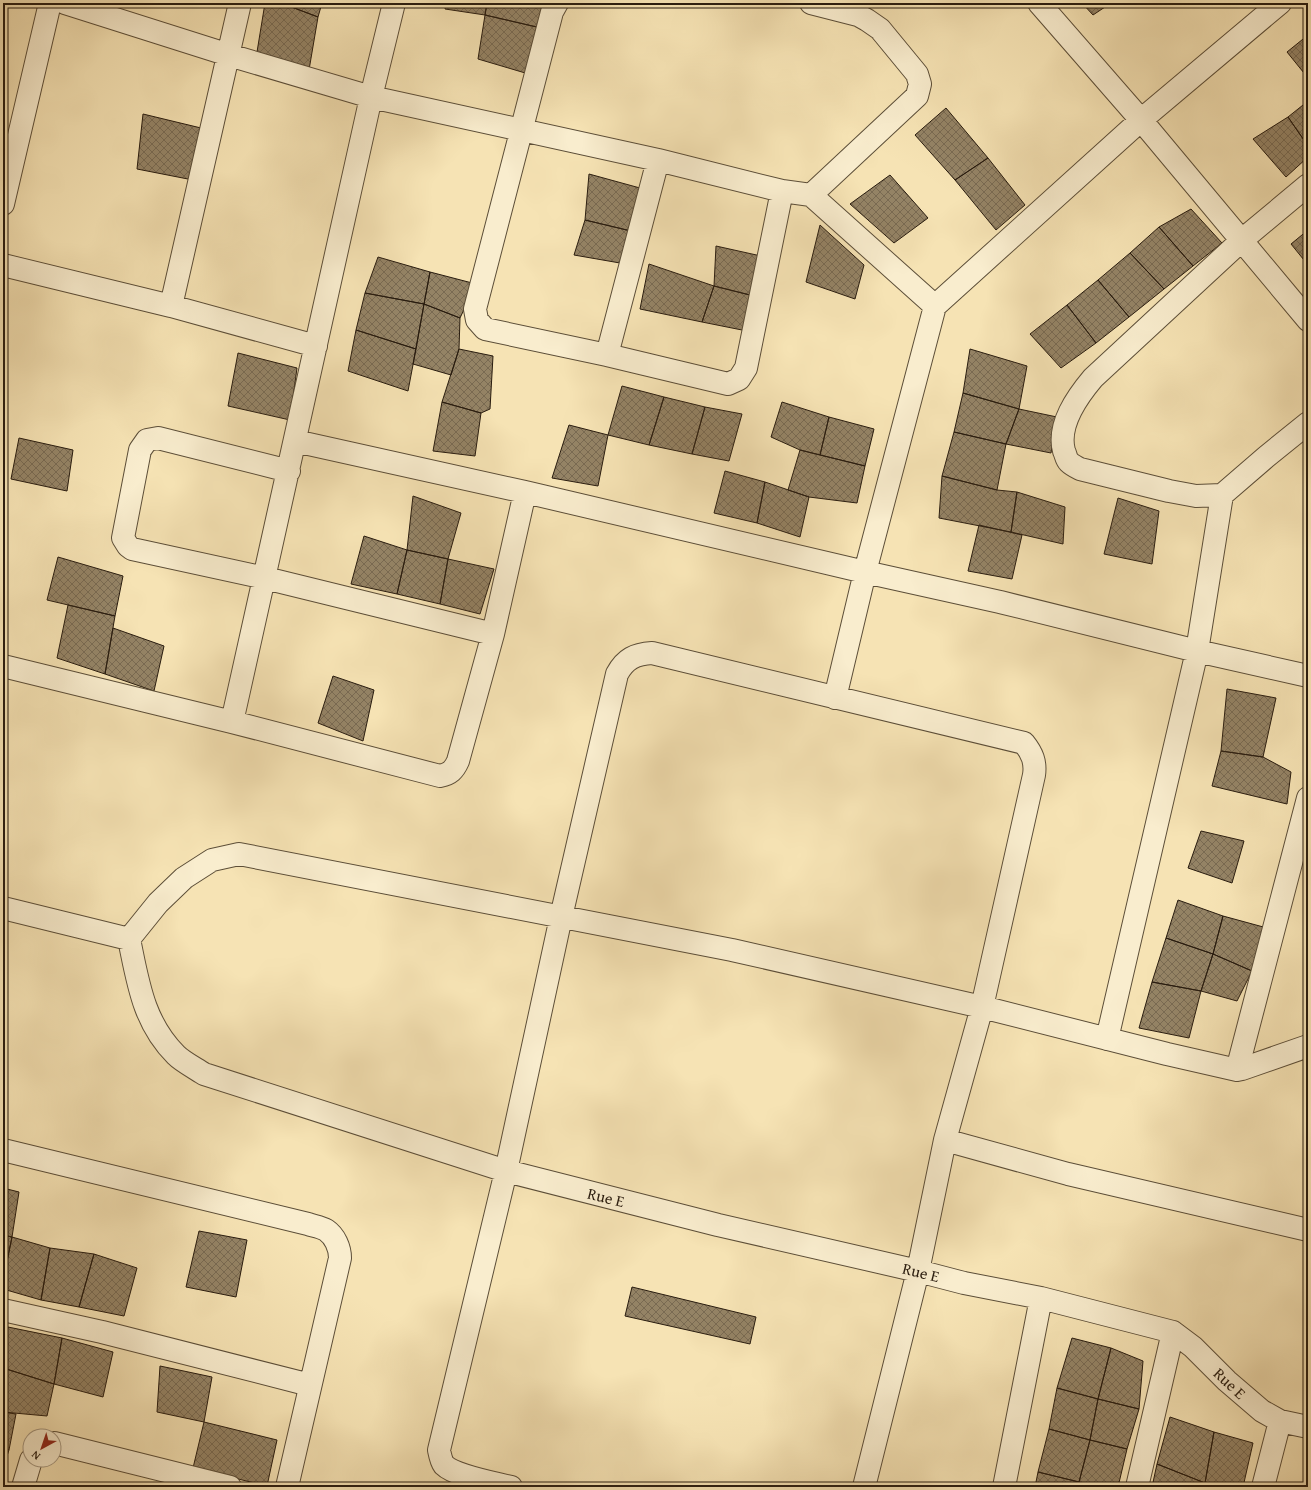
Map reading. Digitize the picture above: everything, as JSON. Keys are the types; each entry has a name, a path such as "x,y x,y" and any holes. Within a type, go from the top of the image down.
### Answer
{"street":[{"path":"3,204 50,3"},
{"path":"65,3 229,55 371,97 658,160 782,191 811,195 935,306"},
{"path":"171,306 240,3"},
{"path":"232,722 371,97 394,3"},
{"path":"556,3 552,12 475,309 477,320 485,329 607,355 728,384 739,379 746,368 782,191"},
{"path":"811,3 858,15 880,29 917,74 920,84 918,96 811,195"},
{"path":"1039,3 1141,120 1308,320"},
{"path":"834,698 865,572 935,306 1141,120 1280,3"},
{"path":"607,355 658,160"},
{"path":"1308,185 1242,240 1093,378 1082,391 1072,407 1064,427 1062,444 1068,462 1080,469 1169,491 1196,496 1222,495 1308,423"},
{"path":"3,265 171,306 316,346"},
{"path":"289,471 158,438 147,440 140,450 123,538 132,549 265,578 493,634"},
{"path":"295,441 525,492 865,572 1000,602 1197,651 1308,676"},
{"path":"3,666 232,722 440,776 446,775 454,770 458,761 493,634 525,492"},
{"path":"1107,1039 1197,651 1222,495"},
{"path":"511,1487 460,1474 444,1465 441,1460 439,1450 506,1171 561,917 617,674 621,666 631,657 640,654 652,653 1024,743 1034,760 1034,775 982,1007 944,1140 918,1271 864,1487"},
{"path":"1237,1070 1308,798"},
{"path":"3,908 129,939 158,903 184,878 212,860 239,854 732,950 982,1007 1237,1070 1308,1046"},
{"name":"Rue E","path":"129,939 141,995 155,1028 176,1055 204,1074 506,1171 718,1225 964,1283 1041,1298 1173,1332 1193,1347 1250,1402 1280,1421 1308,1427"},
{"path":"944,1140 1068,1174 1308,1230"},
{"path":"3,1150 308,1224 326,1230 331,1235 340,1250 340,1258 287,1487"},
{"path":"1004,1487 1041,1298"},
{"path":"3,1310 102,1332 310,1385"},
{"path":"1137,1487 1173,1332"},
{"path":"1263,1487 1280,1421"},
{"path":"62,1445 230,1487"},
{"path":"23,1487 29,1468"}],"building":[{"path":"265,3 281,3 318,17 309,70 257,52"},
{"path":"281,3 322,3 318,17"},
{"path":"446,3 487,3 485,15 445,9"},
{"path":"487,3 542,3 541,28 485,15"},
{"path":"1082,3 1111,3 1093,15"},
{"path":"485,15 541,28 532,75 478,59"},
{"path":"1308,35 1308,78 1287,52"},
{"path":"1308,101 1308,146 1288,117"},
{"path":"946,108 988,158 955,180 915,135"},
{"path":"143,114 201,128 193,180 137,169"},
{"path":"1288,117 1308,146 1308,157 1286,177 1253,139"},
{"path":"988,158 1025,205 996,230 955,180"},
{"path":"589,174 640,188 631,231 585,220"},
{"path":"890,175 928,218 894,243 850,204"},
{"path":"1191,209 1222,243 1193,266 1159,227"},
{"path":"585,220 631,231 620,263 574,255"},
{"path":"820,225 864,265 855,299 806,282"},
{"path":"1159,227 1193,266 1164,289 1130,253"},
{"path":"1308,230 1308,265 1291,244"},
{"path":"716,246 761,256 750,295 714,286"},
{"path":"1130,253 1164,289 1129,317 1098,280"},
{"path":"378,257 430,272 424,304 365,293"},
{"path":"649,264 714,286 702,322 640,309"},
{"path":"430,272 476,284 460,318 424,304"},
{"path":"1098,280 1129,317 1096,343 1067,305"},
{"path":"714,286 750,295 747,331 702,322"},
{"path":"365,293 424,304 416,349 356,330"},
{"path":"424,304 460,318 459,349 451,375 413,364"},
{"path":"1067,305 1096,343 1061,368 1030,334"},
{"path":"356,330 416,349 408,391 348,371"},
{"path":"459,349 493,356 490,409 481,413 442,402"},
{"path":"970,349 1027,366 1019,409 963,393"},
{"path":"238,353 297,368 290,420 228,406"},
{"path":"622,386 664,397 649,445 608,435"},
{"path":"963,393 1019,409 1006,444 954,432"},
{"path":"664,397 705,407 692,454 649,445"},
{"path":"442,402 481,413 475,456 433,451"},
{"path":"782,402 829,417 820,455 800,450 771,437"},
{"path":"705,407 742,414 729,461 692,454"},
{"path":"1019,409 1057,417 1051,453 1006,444"},
{"path":"829,417 874,429 865,466 820,455"},
{"path":"569,425 608,435 598,486 552,478"},
{"path":"954,432 1006,444 997,490 942,476"},
{"path":"19,438 73,450 67,491 11,479"},
{"path":"800,450 865,466 857,503 809,497 788,490"},
{"path":"725,471 765,482 757,523 714,513"},
{"path":"942,476 997,490 1017,492 1011,532 939,518"},
{"path":"765,482 809,497 800,537 757,523"},
{"path":"1017,492 1065,507 1063,544 1011,532"},
{"path":"413,496 461,513 448,559 407,550"},
{"path":"1118,498 1159,511 1152,564 1104,554"},
{"path":"979,525 1022,535 1012,579 968,571"},
{"path":"364,536 407,550 397,594 351,584"},
{"path":"407,550 448,559 440,604 397,594"},
{"path":"58,557 123,576 115,616 47,600"},
{"path":"448,559 494,569 480,614 440,604"},
{"path":"68,605 115,616 105,674 57,658"},
{"path":"113,628 164,646 154,691 105,674"},
{"path":"333,676 374,690 363,741 318,723"},
{"path":"1227,689 1276,698 1263,757 1221,751"},
{"path":"1221,751 1263,757 1291,772 1287,804 1212,786"},
{"path":"1201,831 1244,841 1232,883 1188,868"},
{"path":"1178,900 1223,916 1213,954 1166,938"},
{"path":"1223,916 1267,928 1252,971 1213,954"},
{"path":"1166,938 1213,954 1201,991 1152,982"},
{"path":"1213,954 1252,971 1237,1001 1201,991"},
{"path":"1152,982 1201,991 1189,1038 1139,1028"},
{"path":"3,1188 19,1192 12,1237 3,1235"},
{"path":"199,1231 247,1240 236,1297 186,1287"},
{"path":"3,1235 12,1237 3,1281"},
{"path":"12,1237 50,1248 41,1300 3,1289 3,1281"},
{"path":"50,1248 94,1254 79,1307 41,1300"},
{"path":"94,1254 137,1268 124,1316 79,1307"},
{"path":"632,1287 756,1317 750,1344 625,1316"},
{"path":"3,1326 62,1338 54,1384 3,1368"},
{"path":"62,1338 113,1352 103,1397 54,1384"},
{"path":"1072,1338 1111,1348 1098,1399 1057,1388"},
{"path":"1111,1348 1143,1361 1139,1409 1098,1399"},
{"path":"160,1366 212,1377 204,1422 157,1412"},
{"path":"3,1368 54,1384 47,1416 3,1412"},
{"path":"1057,1388 1098,1399 1090,1440 1049,1429"},
{"path":"1098,1399 1139,1409 1127,1449 1090,1440"},
{"path":"3,1412 16,1414 9,1450 3,1448"},
{"path":"1170,1417 1214,1432 1205,1483 1157,1464"},
{"path":"204,1422 277,1440 267,1486 193,1468"},
{"path":"1049,1429 1090,1440 1079,1482 1038,1472"},
{"path":"1214,1432 1253,1443 1243,1487 1227,1487 1205,1483"},
{"path":"1090,1440 1127,1449 1118,1487 1108,1487 1079,1482"},
{"path":"3,1448 9,1450 3,1468"},
{"path":"1157,1464 1205,1483 1204,1487 1152,1487"},
{"path":"1038,1472 1079,1482 1077,1487 1035,1487"},
{"path":"1205,1483 1227,1487 1204,1487"}]}
